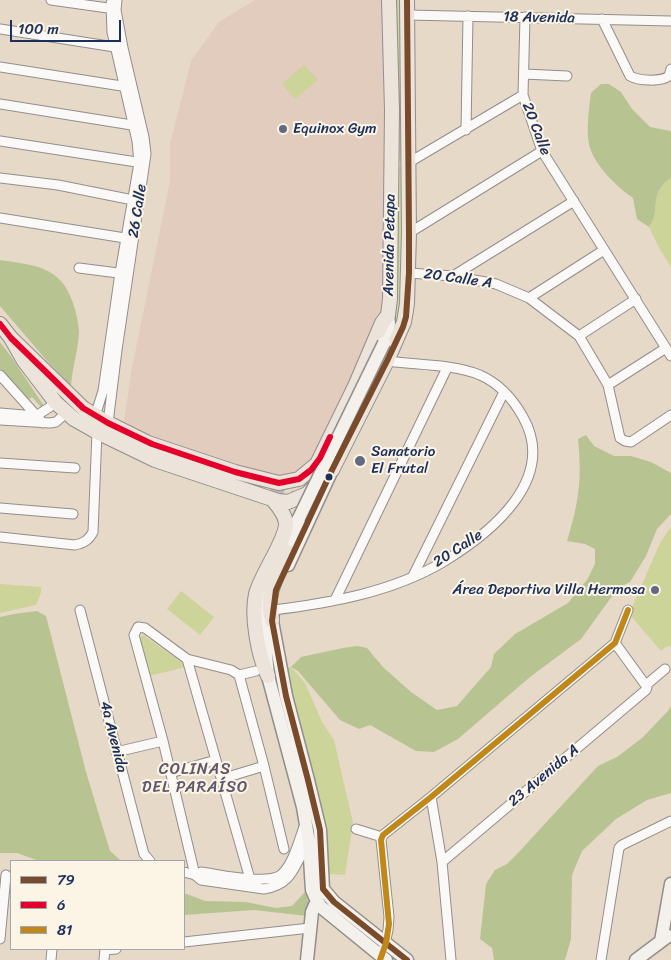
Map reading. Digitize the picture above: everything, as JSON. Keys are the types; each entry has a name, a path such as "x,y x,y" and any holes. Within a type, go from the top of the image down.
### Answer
{"main road":[{"name":"Avenida Petapa","path":"311,470 320,458 360,376 382,323 388,315 392,164 389,0"},
{"name":"Avenida Petapa","path":"327,475 387,361 404,322 409,273 407,0"},
{"path":"392,164 408,163"},
{"path":"382,959 318,902 312,890 306,822 295,773 264,673 262,612 264,590 384,343 389,324 388,315"},
{"path":"0,324 102,427 155,460 273,500 288,502 307,494 327,475"},
{"path":"12,338 24,361 66,413 235,472 271,482 286,482 299,478 311,470 315,478 327,475"},
{"path":"56,403 63,401 78,410 89,412"},
{"path":"134,437 163,456"},
{"path":"327,475 276,590 273,615 286,696 320,830 323,888 334,902 407,960"},
{"path":"286,482 293,489 294,493 293,499 288,502"},
{"path":"264,673 255,607 256,594 286,527 283,515 273,500"},
{"path":"273,615 269,611 270,596 288,552"},
{"path":"636,960 666,937 671,884"},
{"path":"307,960 313,908 318,902"}],"street":[{"path":"51,0 114,5"},
{"name":"26 Calle","path":"89,412 103,391 142,163 137,126 119,47 114,5"},
{"name":"18 Avenida","path":"408,15 671,21"},
{"path":"466,130 468,16"},
{"name":"20 Calle","path":"525,17 523,96 542,150 669,352"},
{"path":"602,19 630,76 635,79 666,78 671,69"},
{"path":"0,29 119,47"},
{"path":"0,67 128,87"},
{"path":"524,74 567,76"},
{"path":"408,163 523,96"},
{"path":"0,104 137,126"},
{"path":"0,142 142,163"},
{"path":"409,232 542,150"},
{"path":"0,178 136,200"},
{"path":"453,276 574,201"},
{"path":"0,218 130,239"},
{"path":"529,298 604,250"},
{"path":"79,268 124,274"},
{"name":"20 Calle A","path":"409,273 453,276 496,284 529,298 579,336 608,385 620,438 625,441 631,442 671,415"},
{"name":"26 Calle","path":"0,537 75,545 82,544 93,532 102,427 124,274"},
{"path":"579,336 636,299"},
{"path":"608,385 669,352"},
{"name":"20 Calle","path":"273,615 301,606 372,592 442,562 488,530 506,512 524,487 532,460 533,443 527,424 518,407 504,392 492,382 464,370 387,361"},
{"path":"335,600 447,368"},
{"path":"0,375 39,420"},
{"path":"413,576 504,392"},
{"path":"0,420 39,420 56,403"},
{"path":"0,413 56,422 66,413"},
{"path":"0,463 76,468"},
{"path":"0,508 73,514"},
{"name":"4a Avenida","path":"80,610 143,851 149,860"},
{"path":"382,959 386,943 388,917 381,838 387,830 431,797 615,643 628,610"},
{"path":"195,875 163,741 134,635 136,629 141,626 187,659 231,670 239,675 264,673"},
{"path":"615,643 646,687"},
{"path":"187,659 251,882 264,889 274,887 286,880 309,843"},
{"name":"23 Avenida A","path":"442,862 646,687 665,668"},
{"path":"239,675 284,849"},
{"path":"116,752 163,741"},
{"path":"170,773 216,760"},
{"path":"221,779 264,766"},
{"path":"431,797 442,862 451,960"},
{"path":"601,960 618,849 622,845 671,821"},
{"path":"185,872 195,875 201,880 251,882 272,879 281,875 291,860 306,822"},
{"path":"356,829 381,838"},
{"path":"0,939 6,875"},
{"path":"185,942 310,928"}],"shaded area":[{"path":"255,0 384,0 387,295 375,329 316,459 291,476 271,477 152,438 124,421 132,368 170,181 170,144 191,61 219,22"}],"green space":[{"path":"394,0 404,0 407,161 396,161"},
{"path":"304,65 318,80 295,99 282,84"},
{"path":"601,84 609,84 621,92 632,109 650,127 671,131 671,178 659,190 655,214 649,227 637,219 633,198 606,174 591,152 588,118 591,93"},
{"path":"406,166 400,320 391,319 396,167"},
{"path":"671,178 671,267 649,227 655,214 659,190"},
{"path":"0,260 35,266 54,274 68,291 75,310 79,333 71,386 0,306"},
{"path":"0,342 46,409 40,411 41,407 32,397 28,400 0,369"},
{"path":"586,435 594,446 614,456 631,456 651,462 671,473 671,514 657,529 646,556 630,582 618,588 581,639 530,677 458,739 434,752 416,751 370,725 359,729 340,720 298,671 291,667 301,657 357,646 367,648 383,667 411,692 437,710 457,706 491,667 494,654 515,634 568,603 587,580 595,564 595,549 585,544 567,541 578,491 580,467 578,439"},
{"name":"Área Deportiva Villa Hermosa","path":"671,527 671,647 667,646 661,651 629,614 660,543"},
{"path":"0,584 41,587 41,592 36,605 0,613"},
{"path":"181,591 214,617 200,635 167,609"},
{"path":"37,611 46,616 86,772 110,851 120,860 36,860 17,853 0,853 0,617"},
{"path":"143,635 186,667 149,676 139,638"},
{"path":"291,667 305,683 322,722 334,740 353,823 345,875 329,874 325,835 298,732 286,668"},
{"path":"671,706 671,793 647,800 616,819 582,851 572,875 571,939 565,960 494,960 492,948 480,939 486,884 495,870 507,864 518,853 598,766 617,757 642,738"},
{"path":"305,892 310,906 307,916 254,910 185,915 185,893 205,901 246,902 276,908 292,906"}],"tunnel":[{"path":"170,458 302,501"}],"transit line":[{"name":"79","path":"407,0 409,273 406,317 387,361 332,470 276,590 272,621 286,696 320,830 323,889 334,902 407,960"},
{"name":"6","path":"0,324 11,338 83,408 108,423 152,444 235,472 279,483 299,479 311,470 320,458 330,437"},
{"name":"81","path":"380,960 386,943 389,924 381,840 383,835 615,643 628,610"}],"place":[{"name":"Equinox Gym","path":"283,129"},
{"name":"Sanatorio El Frutal","path":"360,461"},
{"name":"Área Deportiva Villa Hermosa","path":"655,590"}],"district":[{"name":"COLINAS DEL PARAÍSO","path":"195,779"}]}
